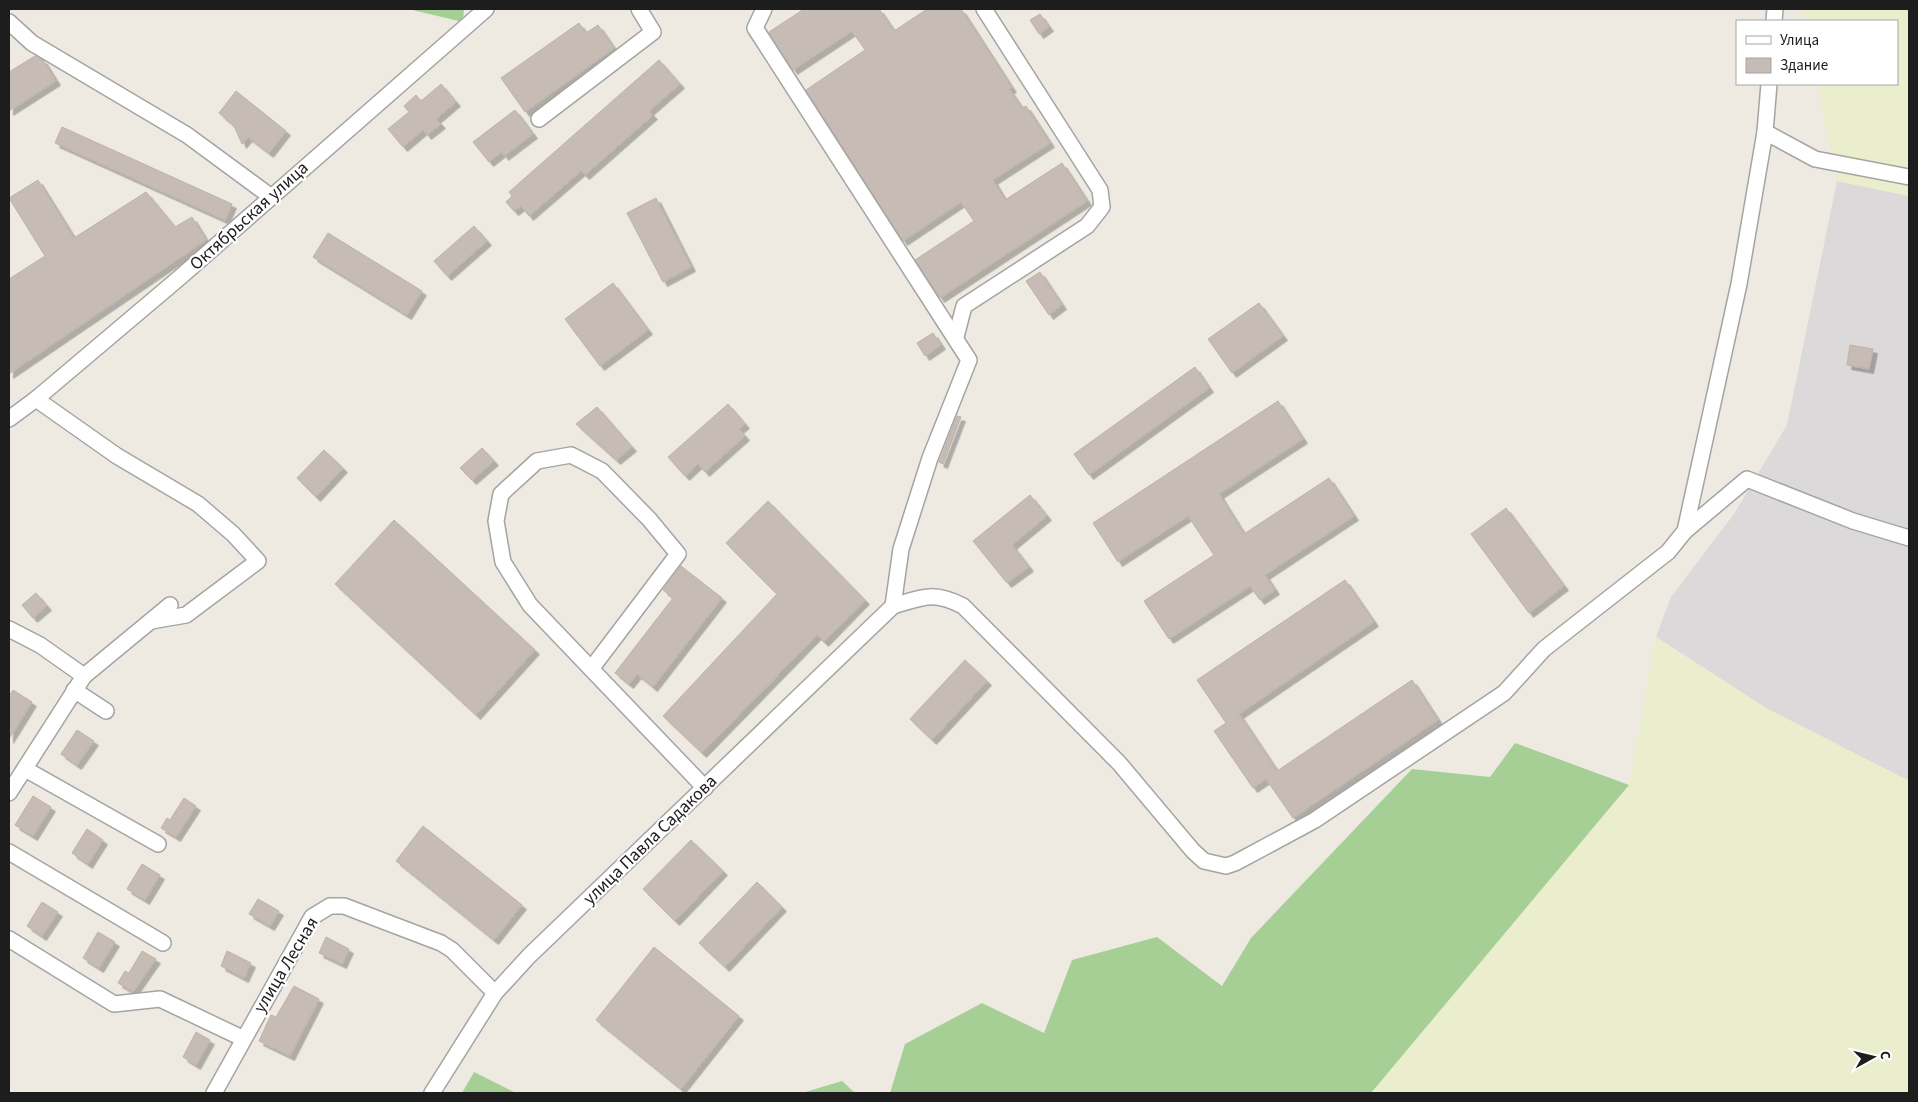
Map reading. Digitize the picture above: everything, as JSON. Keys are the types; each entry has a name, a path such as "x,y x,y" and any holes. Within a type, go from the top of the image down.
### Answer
{"street":[{"name":"Октябрьская улица","path":"9,419 36,399 201,259 270,196 486,9"},
{"path":"539,119 653,32 639,9"},
{"path":"764,9 755,28 970,360 930,458 901,549 893,606 925,596 946,597 963,606 1119,763 1192,851 1204,861 1226,866 1235,863 1315,820 1504,693 1544,649 1668,552 1686,531 1748,479 1853,521 1909,538"},
{"path":"956,337 964,306 1087,226 1102,208 1100,190 984,9"},
{"path":"9,22 32,43 187,135 270,196"},
{"path":"1686,531 1738,284 1765,132 1769,85"},
{"path":"1765,132 1815,159 1909,178"},
{"path":"36,399 117,456 198,504 233,534 258,562 186,616 151,621"},
{"path":"591,669 678,554 649,519 602,471 571,455 537,461 501,494 496,521 504,562 530,605 591,669 705,788"},
{"path":"9,793 84,676 170,605"},
{"name":"улица Павла Садакова","path":"432,1093 495,993 529,956 893,606"},
{"path":"9,629 40,645 84,676"},
{"path":"74,690 106,711"},
{"path":"25,770 158,844"},
{"path":"9,852 163,943"},
{"name":"улица Лесная","path":"214,1093 242,1038 312,917 330,906 344,906 441,942 452,950 495,993"},
{"path":"9,939 55,970 114,1004 160,999 242,1038"}],"shaded area":[{"path":"1837,181 1909,196 1909,781 1766,708 1656,637 1671,597 1734,514 1787,425"}],"green space":[{"path":"408,9 464,9 463,22"},
{"path":"1803,9 1909,9 1909,196 1837,181 1817,85 1898,85 1898,20 1805,20"},
{"path":"1656,637 1766,708 1909,781 1909,1093 1371,1093 1629,785"},
{"path":"1515,743 1629,785 1371,1093 890,1093 905,1044 982,1003 1044,1033 1072,960 1157,937 1222,986 1251,938 1412,769 1490,777"},
{"path":"474,1072 516,1093 462,1093"},
{"path":"842,1081 855,1093 802,1093"}],"building":[{"path":"804,9 879,9 894,31 927,9 961,9 1012,88 1009,89 1022,108 1026,106 1050,143 993,180 1005,200 1062,163 1087,201 940,298 915,260 974,221 961,202 903,241 806,90 865,50 852,31 793,70 769,32"},
{"path":"1040,14 1049,27 1039,34 1030,20"},
{"path":"579,23 586,33 598,25 614,48 525,112 501,78"},
{"path":"35,56 43,60 56,81 9,111 9,72"},
{"path":"659,60 680,84 649,111 653,115 585,175 581,171 529,216 521,206 514,211 506,202 512,196 509,192"},
{"path":"441,84 456,102 436,119 441,124 427,135 423,130 403,147 388,129 409,112 404,106 416,95 421,101"},
{"path":"236,91 286,131 269,153 248,137 242,144 234,126 219,113"},
{"path":"515,110 533,134 504,156 502,152 489,162 473,142"},
{"path":"62,127 232,204 225,220 55,143"},
{"path":"38,180 74,238 146,192 175,227 192,217 206,240 9,374 9,279 45,256 9,198"},
{"path":"656,198 691,267 663,282 627,213"},
{"path":"474,226 487,241 447,276 434,261"},
{"path":"328,233 422,291 407,315 313,257"},
{"path":"1040,272 1062,305 1049,315 1026,281"},
{"path":"613,283 648,330 600,366 565,319"},
{"path":"1259,303 1283,336 1232,373 1208,339"},
{"path":"933,333 941,345 925,356 917,343"},
{"path":"1850,345 1873,349 1869,369 1847,365"},
{"path":"1195,367 1209,388 1089,475 1074,454"},
{"path":"1278,401 1303,439 1219,494 1244,534 1329,478 1354,516 1265,575 1275,590 1260,600 1250,586 1169,639 1144,601 1214,555 1188,516 1118,562 1093,523"},
{"path":"728,404 745,424 739,429 745,436 705,472 698,464 685,476 668,457"},
{"path":"597,407 632,447 616,460 576,424"},
{"path":"957,416 961,417 943,464 939,462"},
{"path":"482,448 494,461 472,480 460,468"},
{"path":"324,450 343,468 316,497 297,478"},
{"path":"1030,495 1047,516 1012,545 1029,567 1007,583 973,541"},
{"path":"768,501 865,600 824,642 817,635 702,753 663,716 777,594 726,543"},
{"path":"1506,508 1564,586 1529,613 1471,534"},
{"path":"394,520 535,650 476,715 335,584"},
{"path":"681,566 722,598 653,687 637,674 629,684 615,673 673,598 663,590"},
{"path":"1345,580 1374,622 1239,714 1277,771 1412,680 1438,720 1293,818 1266,779 1253,788 1214,731 1226,723 1197,680"},
{"path":"36,593 47,606 33,618 22,605"},
{"path":"965,660 987,681 932,740 910,719"},
{"path":"13,690 32,702 9,739 9,696"},
{"path":"77,730 94,741 77,765 61,754"},
{"path":"33,796 51,807 33,836 15,825"},
{"path":"184,798 196,806 176,837 161,828 167,818 170,820"},
{"path":"423,826 522,905 494,940 396,861"},
{"path":"87,829 103,840 88,864 72,853"},
{"path":"691,840 723,871 675,921 643,889"},
{"path":"142,864 160,875 145,900 127,889"},
{"path":"757,882 782,907 725,967 699,943"},
{"path":"258,899 279,911 270,926 249,914"},
{"path":"42,902 58,912 42,936 27,926"},
{"path":"98,932 115,942 99,968 83,958"},
{"path":"326,937 349,949 342,964 319,953"},
{"path":"654,947 739,1016 681,1089 596,1020"},
{"path":"142,951 156,959 133,992 118,983 125,971 129,973"},
{"path":"227,951 251,963 244,978 221,966"},
{"path":"294,986 319,999 290,1056 259,1041 271,1015 276,1017"},
{"path":"196,1032 210,1040 196,1065 183,1057"}]}
